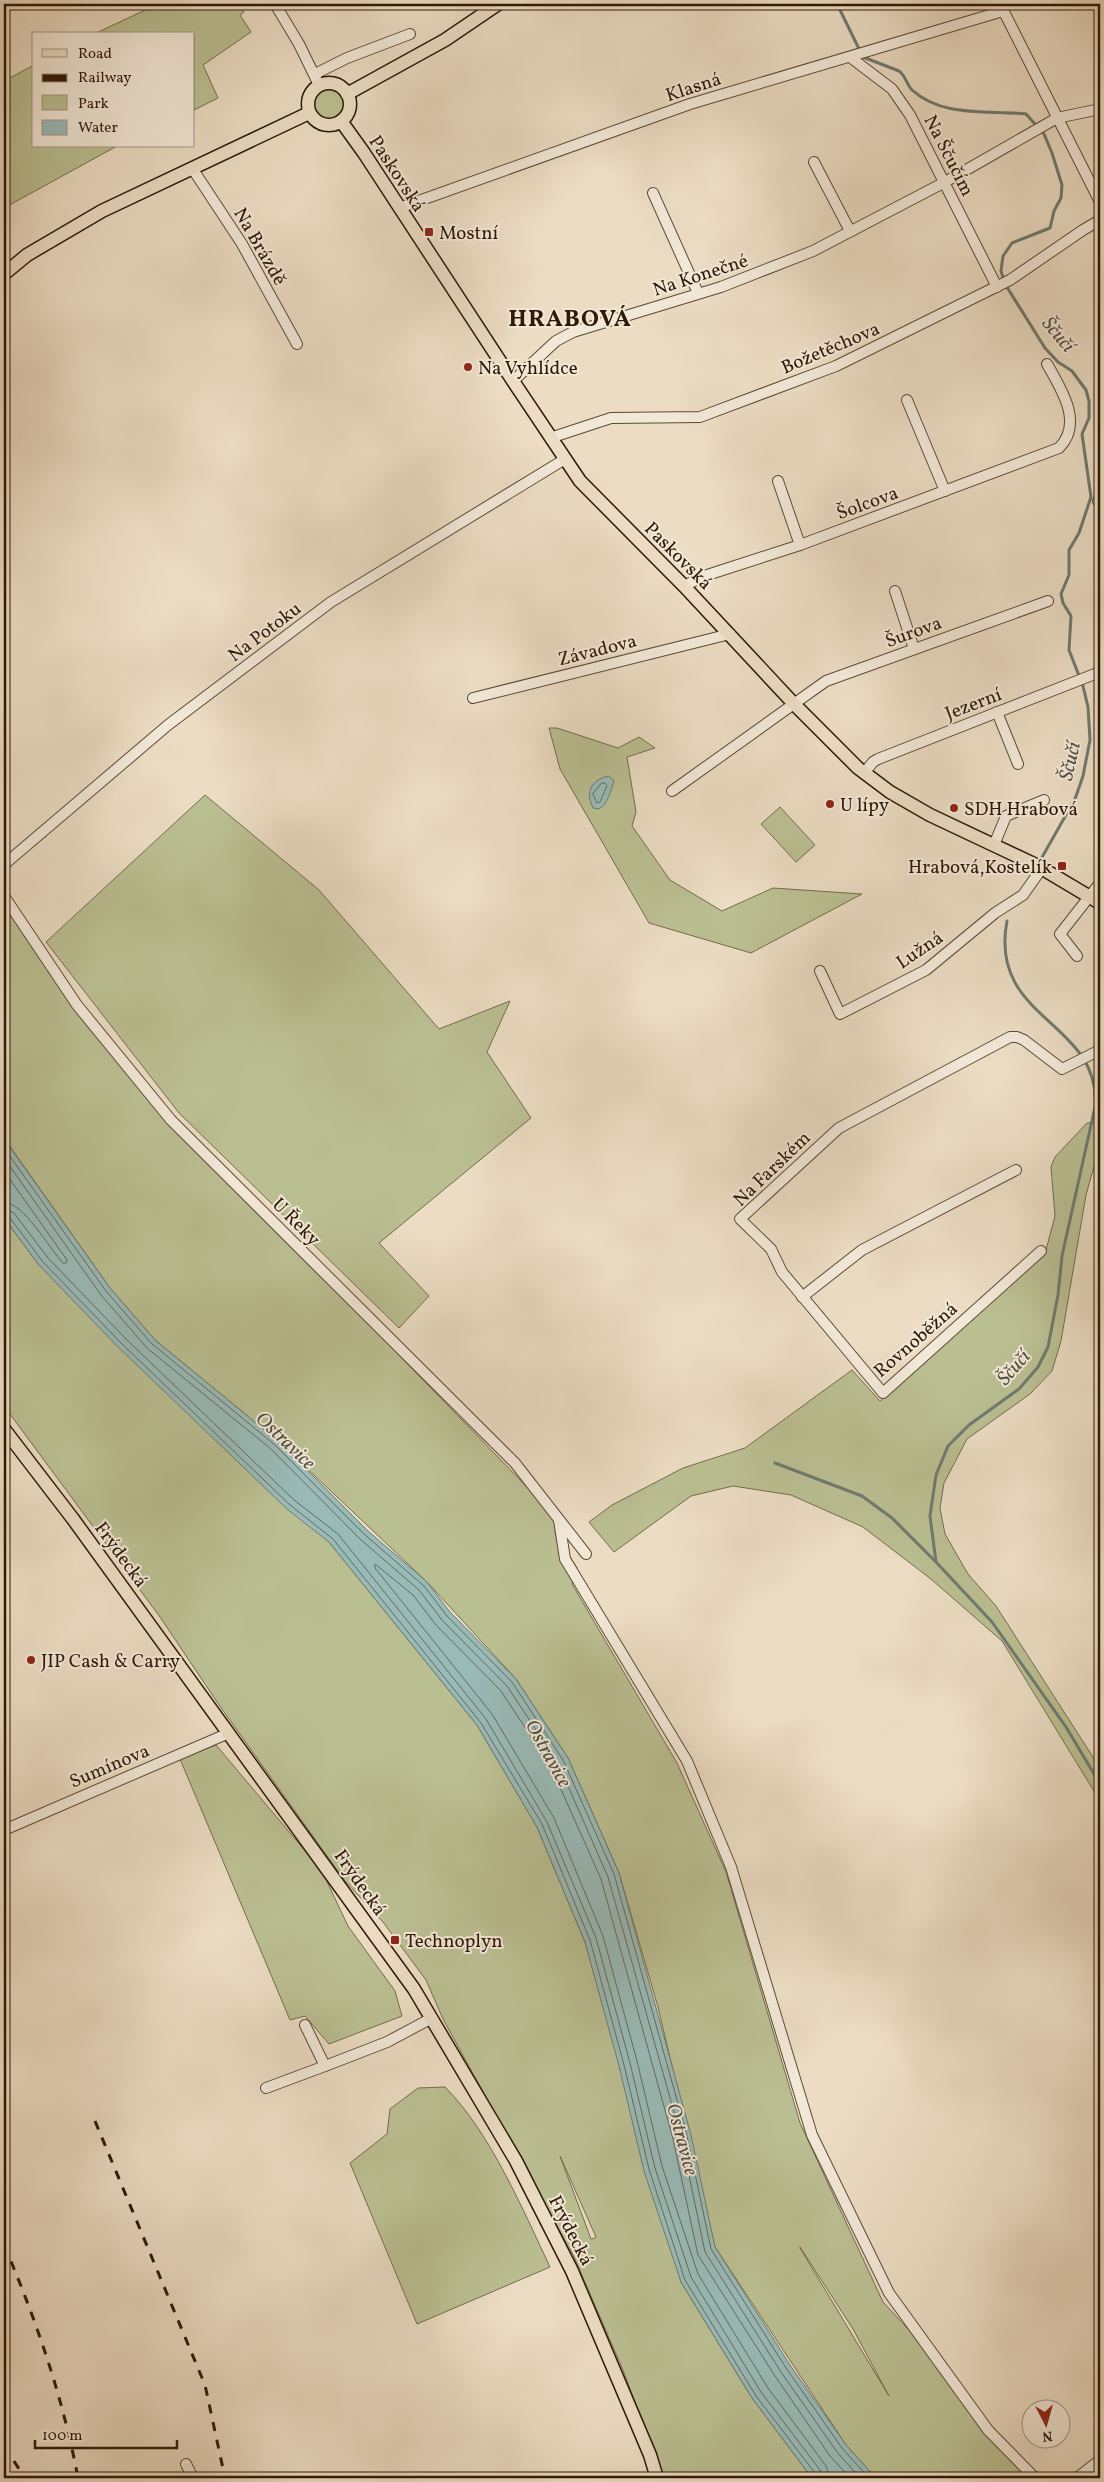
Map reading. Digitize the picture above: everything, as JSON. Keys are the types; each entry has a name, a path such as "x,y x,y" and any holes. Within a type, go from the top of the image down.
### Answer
{"main road":[{"path":"347,94 446,40 498,4"},
{"path":"317,80 334,84 347,94 349,110 341,121 331,125 321,124 309,113 309,97 317,80"},
{"path":"4,274 26,255 57,236 192,168 309,113"},
{"name":"Paskovská","path":"341,121 364,152 512,382 590,493 684,586 794,704 864,773 890,792 921,810 1042,868 1096,900"},
{"name":"Frýdecká","path":"4,1429 73,1519 349,1896 432,2018 516,2161 572,2271 650,2455 657,2478"}],"street":[{"path":"275,4 317,80 347,58 410,34"},
{"path":"1001,7 1100,202"},
{"name":"Klasná","path":"399,208 690,104 850,57 1001,7"},
{"name":"Na Ščučím","path":"850,57 892,89 910,115 998,286"},
{"name":"Na Konečné","path":"512,382 556,341 572,332 698,294 813,251 945,182 1057,118 1100,109"},
{"path":"814,162 850,231"},
{"name":"Na Brázdě","path":"192,168 242,244 297,344"},
{"path":"653,193 698,294"},
{"name":"Božetěchova","path":"550,438 611,418 700,417 836,366 1010,280 1100,220"},
{"name":"Šolcova","path":"684,586 704,576 800,545 1059,448 1066,441 1070,420 1065,397 1047,364"},
{"path":"907,400 945,491"},
{"name":"Na Potoku","path":"6,863 168,725 331,602 565,458"},
{"path":"778,481 800,545"},
{"path":"895,591 914,649"},
{"name":"Šurova","path":"794,704 826,682 1048,601"},
{"name":"Závadova","path":"473,698 730,634"},
{"name":"Jezerní","path":"864,773 878,759 1100,672"},
{"path":"672,791 794,704"},
{"path":"997,712 1018,764"},
{"path":"994,845 1006,816 1044,800"},
{"name":"Lužná","path":"820,971 840,1014 926,970 996,913 1023,895 1042,868"},
{"path":"1077,956 1060,934 1096,900 1100,883"},
{"name":"U Řeky","path":"4,896 77,1005 171,1120 515,1463 586,1554"},
{"name":"Na Farském","path":"802,1297 782,1272 771,1249 740,1219 839,1128 1010,1037 1024,1040 1059,1068 1066,1069 1100,1050"},
{"path":"802,1297 868,1246 1016,1170"},
{"name":"Rovnoběžná","path":"802,1297 883,1393 1041,1251"},
{"path":"559,1520 565,1559 687,1761 731,1867 812,2135 881,2276 890,2293 988,2430 1035,2478"},
{"name":"Sumínova","path":"4,1830 229,1733"},
{"path":"266,2088 387,2042 432,2018"},
{"path":"305,2025 325,2066"},
{"path":"1077,2478 1100,2460"},
{"path":"186,2464 193,2478"}],"green space":[{"path":"158,4 239,4 244,12 240,15 251,32 203,65 218,98 195,110 195,32 98,32"},
{"path":"32,66 32,148 113,148 4,208 4,81"},
{"path":"329,89 335,90 343,98 343,110 335,118 329,119 323,118 315,110 314,104 315,98 323,90"},
{"path":"549,728 557,728 618,748 639,737 655,748 627,757 636,812 632,826 670,880 722,911 773,888 862,894 751,953 649,923 560,769"},
{"path":"205,795 319,890 439,1029 510,1001 487,1052 531,1118 379,1243 429,1296 399,1328 179,1113 46,942"},
{"path":"780,807 815,845 796,862 761,824"},
{"path":"4,896 77,1005 171,1120 559,1520 555,1533 577,1568 572,1584 677,1763 726,1872 800,2123 883,2302 945,2369 988,2430 1035,2478 876,2478 846,2445 715,2247 658,2007 619,1873 568,1758 516,1679 427,1582 278,1441 155,1340 110,1288 4,1138","holes":["800,2247 853,2329 889,2396"]},
{"path":"1100,1122 1100,1145 1086,1195 1061,1341 1052,1371 1030,1394 967,1439 944,1483 940,1508 945,1534 968,1574 996,1606 1100,1768 1100,1801 1002,1641 931,1579 863,1527 791,1495 733,1486 691,1496 614,1552 589,1522 612,1505 683,1468 745,1448 852,1370 880,1401 1046,1250 1055,1216 1051,1167 1055,1157 1087,1123"},
{"path":"4,1218 39,1265 329,1542 477,1725 537,1827 585,1942 681,2282 752,2398 812,2478 663,2478 623,2370 574,2257 443,2019 426,1980 383,1922 345,1881 219,1705 160,1617 4,1406","holes":["560,2156 596,2237 591,2239"]},
{"path":"216,1745 322,1871 348,1926 395,1991 402,2016 329,2044 305,2016 290,2020 180,1759"},
{"path":"445,2087 477,2126 491,2149 517,2197 550,2267 417,2324 350,2163 387,2134 390,2109 418,2088"}],"water":[{"path":"609,776 614,781 607,800 599,809 593,808 590,796 591,787 598,780"},
{"name":"Ostravice","path":"4,1139 110,1288 155,1340 278,1441 368,1531 427,1582 450,1612 516,1679 568,1758 619,1873 691,2135 715,2247 790,2365 846,2445 876,2478 812,2478 752,2398 681,2282 644,2171 619,2066 585,1942 537,1827 477,1725 329,1542 287,1509 118,1347 39,1265 4,1218"}],"waterway":[{"name":"Ščučí","path":"834,4 840,10 863,57 899,71 912,90 924,99 952,109 1026,114 1044,134 1062,185 1061,198 1054,211 1050,228 1012,243 1003,256 1001,271 1005,284 1045,348 1058,362 1072,371 1086,390 1089,401 1089,418 1082,434 1091,497 1079,533 1069,550 1069,575 1061,594 1063,603 1071,616 1069,650 1083,686 1088,707 1090,740 1083,776 1075,799 1041,859"},
{"name":"Ščučí","path":"1007,921 1006,954 1014,980 1028,1001 1082,1056 1092,1078 1095,1107 1062,1256 1058,1295 1048,1347 1038,1367 1019,1389 969,1425 948,1446 936,1475 930,1516 936,1562 992,1622 1066,1727 1100,1784"},
{"path":"775,1463 862,1496 892,1518 935,1561"}],"railway":[{"path":"95,2121 205,2385 225,2478"},
{"path":"4,2245 38,2330 65,2418 78,2478"},
{"path":"4,2446 25,2478"},
{"path":"4,2466 12,2478"}],"place":[{"name":"Mostní","path":"429,232"},
{"name":"Na Vyhlídce","path":"468,367"},
{"name":"U lípy","path":"830,804"},
{"name":"SDH Hrabová","path":"954,808"},
{"name":"Hrabová,Kostelík","path":"1062,866"},
{"name":"JIP Cash & Carry","path":"31,1660"},
{"name":"Technoplyn","path":"395,1940"}],"district":[{"name":"HRABOVÁ","path":"570,318"}]}
